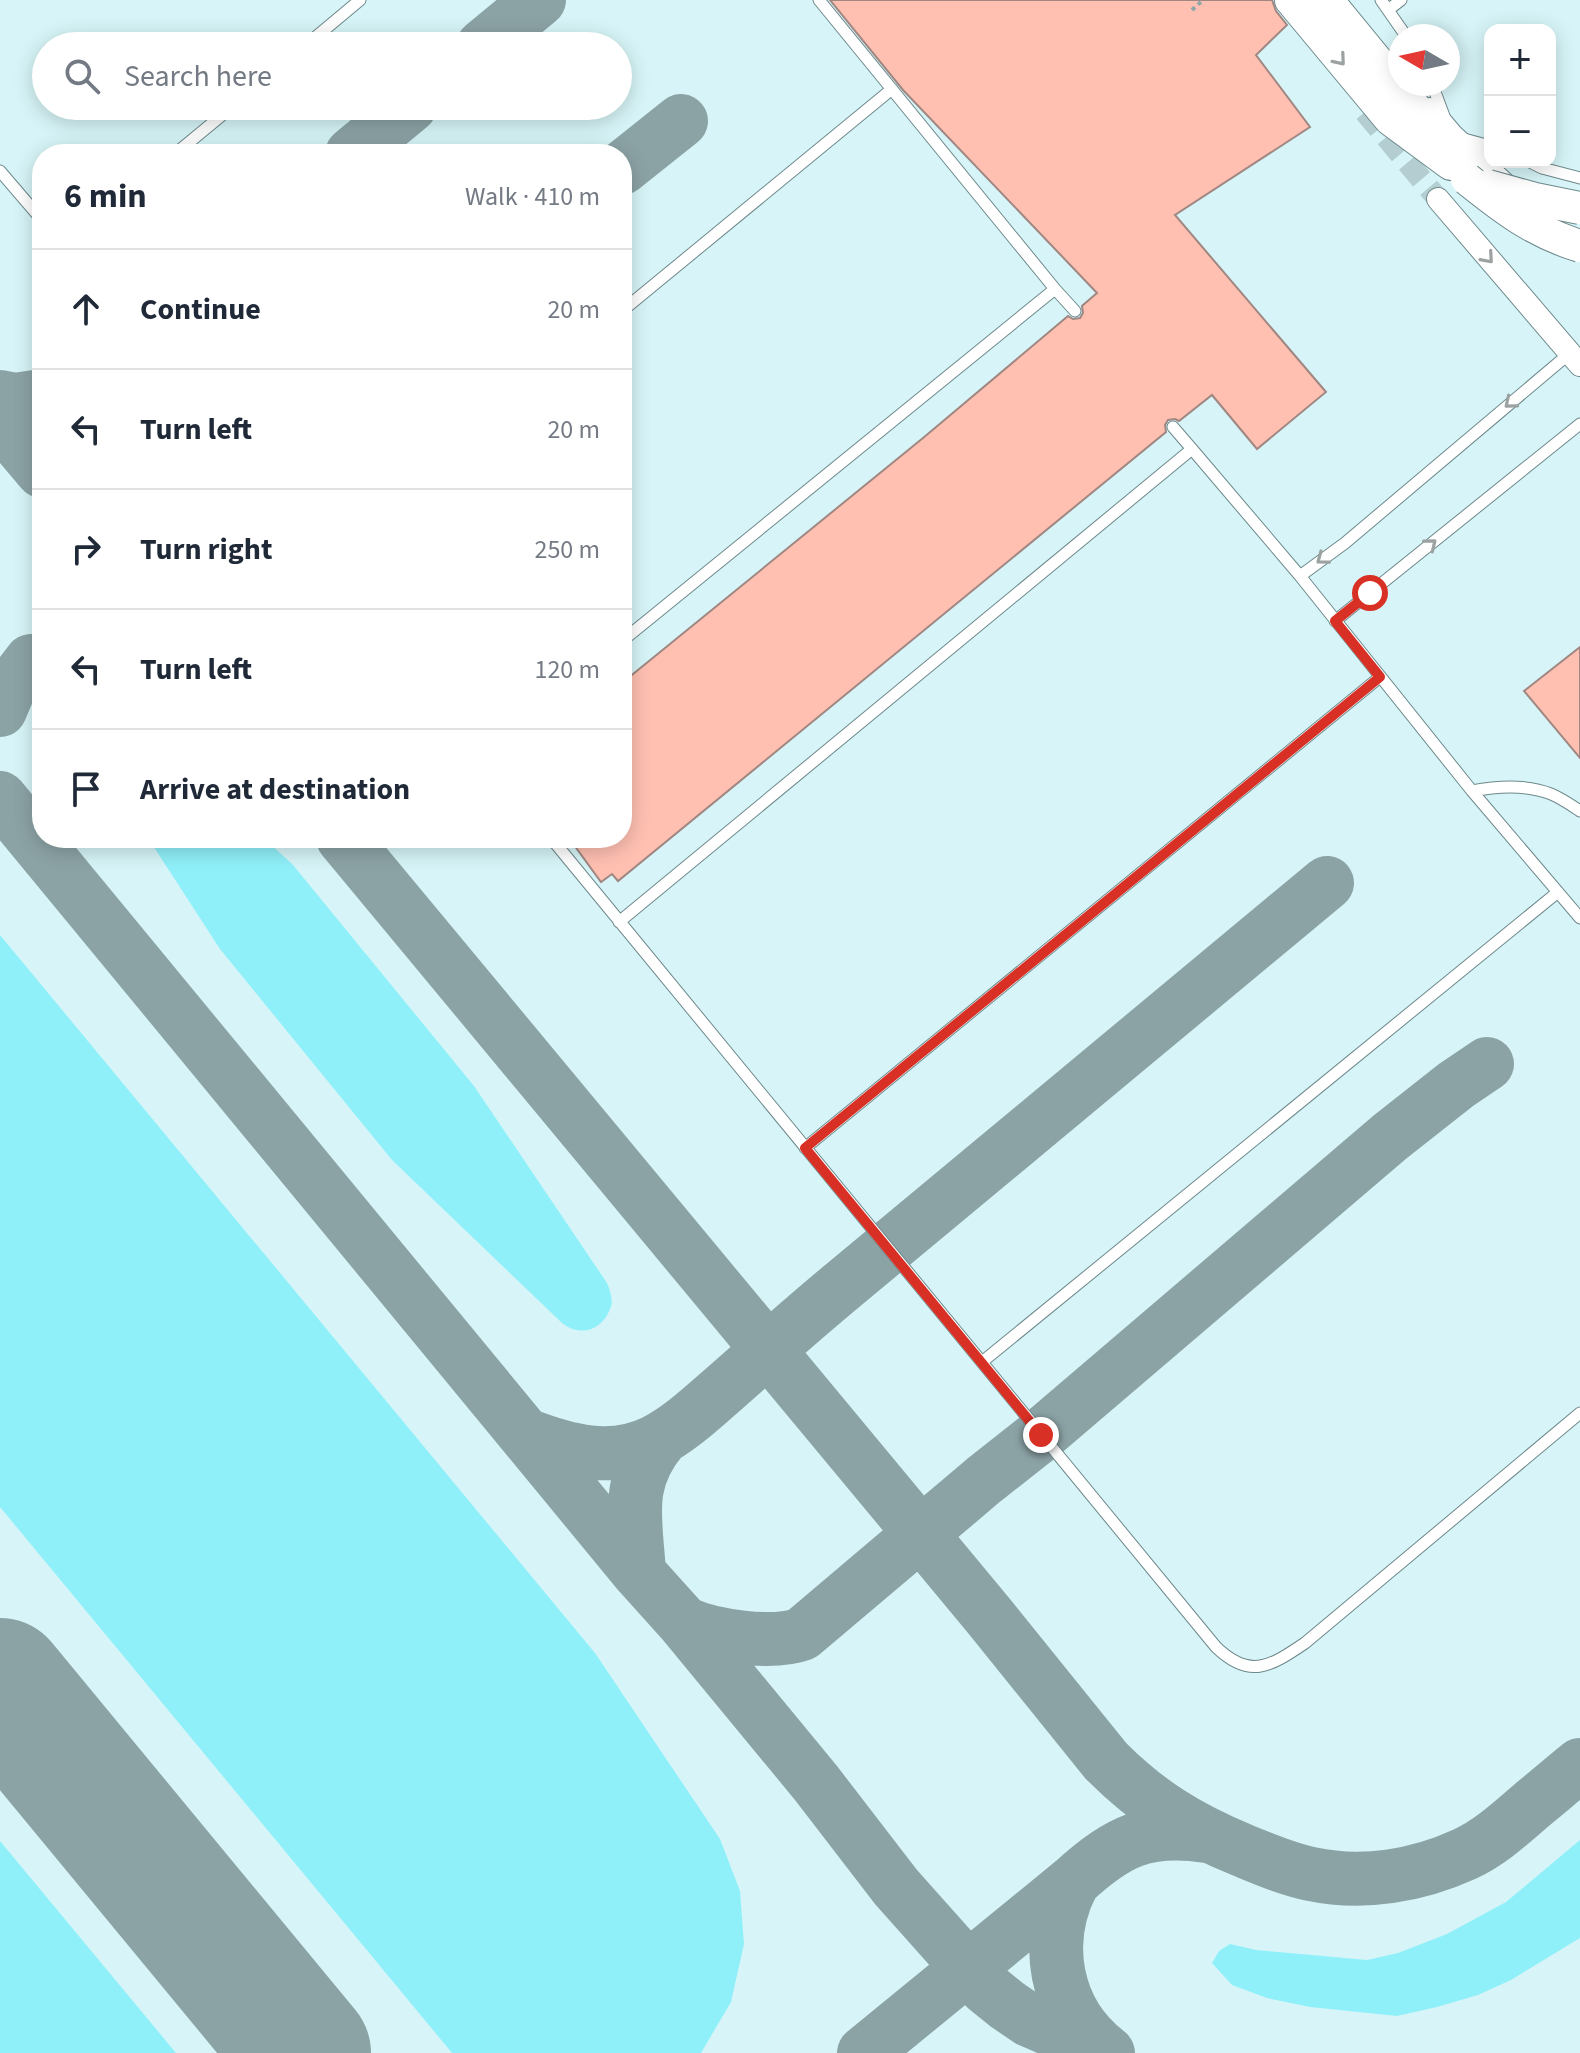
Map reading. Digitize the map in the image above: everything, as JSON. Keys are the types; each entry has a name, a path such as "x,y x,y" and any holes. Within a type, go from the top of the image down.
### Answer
{"main road":[{"path":"1291,0 1390,119 1523,196 1580,208"},
{"path":"1327,0 1456,159 1502,207 1531,226 1580,246"}],"street":[{"path":"1337,0 1388,60"},
{"path":"1416,96 1456,159 1580,253"},
{"path":"1438,199 1577,355"}],"lane":[{"path":"322,32 360,0"},
{"path":"819,0 1075,311"},
{"path":"1398,24 1385,5 1401,0"},
{"path":"632,303 892,89"},
{"path":"1436,96 1456,159 1484,148"},
{"path":"187,144 216,120"},
{"path":"1542,168 1580,178"},
{"path":"0,171 32,208"},
{"path":"632,633 1055,289"},
{"path":"1300,576 1577,355"},
{"path":"1335,621 1580,424"},
{"path":"1173,427 1300,576 1472,791 1580,918"},
{"path":"619,922 1192,449"},
{"path":"805,1148 1380,677"},
{"path":"1472,791 1495,787 1526,788 1553,794 1580,811"},
{"path":"559,848 1227,1658 1240,1664 1265,1666 1305,1643 1580,1413"},
{"path":"982,1362 1558,892"}],"path":[{"path":"1192,10 1203,0"}],"shaded area":[{"path":"154,848 275,848 293,865 474,1086 607,1283 612,1303 602,1322 583,1331 562,1323 392,1160 220,949"},
{"path":"0,935 595,1653 720,1839 740,1891 744,1944 731,2002 701,2053 452,2053 0,1507"},
{"path":"1580,1840 1580,1938 1511,1980 1478,1995 1397,2016 1310,2007 1267,1998 1232,1985 1212,1963 1219,1951 1230,1944 1256,1950 1367,1960 1398,1953 1447,1934 1506,1902"},
{"path":"0,1841 176,2053 0,2053"}],"building":[{"path":"830,0 1272,0 1287,25 1256,55 1310,127 1175,215 1326,392 1257,449 1212,395 1179,421 1168,420 1166,432 618,881 612,874 601,882 576,848 632,848 632,675 1068,316 1080,318 1082,306 1097,293 903,90"},
{"path":"1580,647 1580,758 1524,691"}],"taxiway":[{"path":"500,32 539,0"},
{"path":"364,144 393,120"},
{"path":"632,160 681,121"},
{"path":"0,397 15,400 32,397"},
{"path":"0,421 32,459"},
{"path":"0,710 8,691 31,661"},
{"path":"0,798 32,837"},
{"path":"41,848 816,1783 896,1887 986,1988 1007,2005 1029,2020 1106,2053"},
{"path":"351,848 1106,1761 1153,1802 1204,1833 1284,1867 1331,1877 1370,1878 1428,1868 1475,1849 1580,1765"},
{"path":"526,1435 574,1450 606,1453 638,1448 673,1431 835,1292 1327,883"},
{"path":"684,1623 742,1638 775,1639 802,1634 1390,1137 1487,1064"},
{"path":"639,1573 635,1519 637,1487 650,1455 662,1438"},
{"path":"864,2053 1104,1856 1134,1840 1150,1836 1207,1836"},
{"path":"1073,1882 1058,1928 1056,1951 1059,1974 1075,2017 1108,2053"}],"runway":[{"path":"0,1685 304,2053"}],"tunnel":[{"path":"1365,112 1438,199"}],"route":[{"path":"1041,1435 805,1148 1380,677 1335,621 1370,593"}]}
